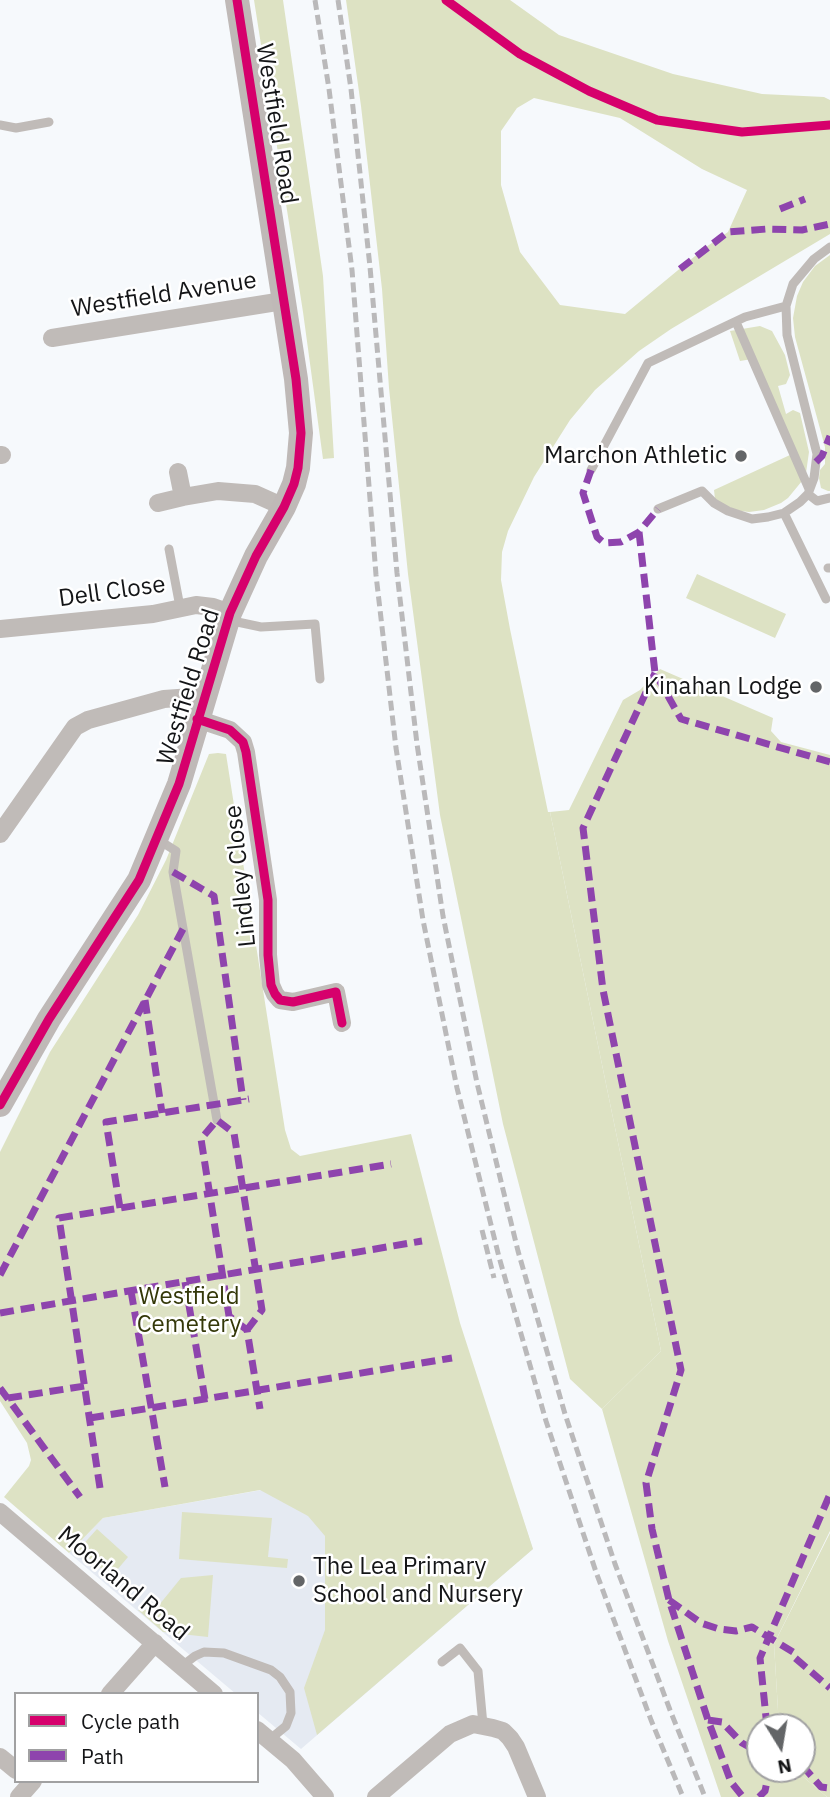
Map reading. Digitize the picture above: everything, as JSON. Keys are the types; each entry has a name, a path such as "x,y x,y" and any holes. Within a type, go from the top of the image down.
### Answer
{"street":[{"name":"Westfield Road","path":"0,1105 49,1019 139,880 179,784 229,616 256,556 284,507 298,468 301,433 296,379 237,0"},
{"name":"Westfield Avenue","path":"52,338 284,301"},
{"path":"178,472 183,497"},
{"path":"158,503 218,491 254,494 284,507"},
{"name":"Dell Close","path":"0,629 141,615 180,607 213,607 229,616"},
{"path":"0,834 75,727 88,720 164,699 192,697 200,710"},
{"name":"Lindley Close","path":"200,710 230,730 243,742 246,752 268,901 268,955 271,985 275,994 280,1000 293,1002 336,992 342,1023"},
{"name":"Moorland Road","path":"0,1512 212,1692"},
{"path":"112,1692 155,1643"},
{"path":"376,1797 450,1734 472,1724 503,1731 510,1738 537,1797"},
{"path":"263,1735 293,1760 325,1797"},
{"path":"0,1757 14,1768"},
{"path":"19,1797 30,1783"}],"lane":[{"path":"0,125 16,128 49,122"},
{"path":"658,509 702,491 714,503 728,511 752,519 784,513 808,492 814,478 817,454 787,335 786,306 793,284 814,259 830,247"},
{"path":"591,470 648,363 736,322 786,306"},
{"path":"736,322 808,492 817,501 830,498"},
{"path":"784,513 826,599"},
{"path":"169,549 180,607"},
{"path":"229,616 261,627 315,624 320,678"},
{"path":"157,838 176,851 173,872 217,1120"},
{"path":"442,1662 460,1648 478,1671 483,1725"},
{"path":"182,1666 204,1653 224,1653 271,1670 280,1677 290,1692 291,1713 286,1726 263,1735"}],"shaded area":[{"name":"The Lea Primary School and Nursery","path":"499,1448 533,1549 301,1749 259,1714 259,1692 234,1692 69,1553 103,1518"}],"green space":[{"path":"254,0 283,0 323,276 334,458 323,459"},
{"path":"346,0 510,0 559,35 673,74 762,94 824,97 830,100 830,234 671,329 639,351 595,390 570,420 534,477 508,531 502,552 501,580 510,629 661,1351 602,1409 570,1379 503,1124 440,815 408,574 382,289","holes":["534,98 620,118 702,169 747,190 728,232 625,314 560,305 520,252 501,185 501,131 517,108"]},
{"path":"830,255 828,491 821,488 819,478 820,470 825,464 825,447 795,337 793,318 803,282 815,266"},
{"path":"760,326 772,331 785,355 790,375 786,384 778,386 786,414 793,410 800,413 809,452 806,473 752,359 740,361 730,331"},
{"path":"790,455 802,481 781,503 764,510 749,512 733,510 715,499 714,490"},
{"path":"697,574 786,614 775,638 686,598"},
{"path":"660,669 773,718 771,731 781,742 830,755 830,1531 774,1644 778,1713 746,1713 746,1783 810,1783 827,1797 721,1797 668,1641 602,1409 661,1351 550,812 569,810 623,700 640,690"},
{"name":"Westfield Cemetery","path":"209,754 226,754 285,1130 291,1149 300,1156 411,1134 460,1323 533,1549 317,1735 304,1688 325,1630 325,1536 308,1516 260,1490 103,1518 69,1553 4,1497 31,1460 27,1443 0,1401 0,1152 50,1052 138,915 166,860"},
{"path":"182,1512 272,1518 268,1557 288,1559 287,1568 179,1559"},
{"path":"97,1529 128,1557 111,1577 79,1549"},
{"path":"830,1533 830,1797 810,1783 816,1783 816,1713 778,1713 774,1644"},
{"path":"213,1575 208,1637 163,1632 138,1610 155,1610 181,1578"}],"railway":[{"path":"315,0 352,270 376,575 396,748 423,920 457,1088 499,1257 546,1421 596,1572 683,1797"},
{"path":"338,0 351,89 370,267 397,573 417,744 443,916 477,1083 518,1251 565,1414 615,1564 705,1797"},
{"path":"482,1230 494,1278"}],"marked path":[{"path":"780,209 805,199"},
{"path":"680,269 728,232 802,230 830,224"},
{"path":"816,462 822,456 830,436"},
{"path":"591,470 583,493 597,537 604,543 621,542 639,532 658,509"},
{"path":"639,532 655,673 681,719 830,762"},
{"path":"655,673 583,828 603,990 681,1370 646,1483 652,1529 669,1600 708,1720 731,1782 743,1797"},
{"path":"173,872 214,896 243,1100"},
{"path":"0,1275 183,929"},
{"path":"145,1000 162,1113"},
{"path":"120,1208 106,1122 249,1099"},
{"path":"247,1330 262,1310 234,1133 217,1120 201,1139 229,1316 247,1330 260,1409"},
{"path":"100,1488 59,1218 391,1164"},
{"path":"0,1313 422,1241"},
{"path":"185,1282 205,1399"},
{"path":"131,1291 165,1487"},
{"path":"90,1418 452,1358"},
{"path":"8,1398 85,1386"},
{"path":"0,1388 80,1497"},
{"path":"766,1713 760,1658 830,1494"},
{"path":"669,1600 701,1623 719,1629 736,1631 752,1627 793,1652 794,1657 830,1688"},
{"path":"708,1720 722,1722 746,1745"},
{"path":"816,1781 821,1787 830,1788"},
{"path":"759,1797 765,1791 767,1783"}],"cycle path":[{"path":"0,1105 49,1019 139,880 179,784 230,613 256,556 284,507 298,468 301,433 296,379 237,0"},
{"path":"446,0 520,54 589,91 657,120 742,132 830,125"},
{"path":"197,719 230,730 243,742 246,752 268,900 268,955 271,985 275,994 280,1000 293,1002 336,992 342,1023"}],"place":[{"name":"Marchon Athletic","path":"741,456"},
{"name":"Kinahan Lodge","path":"816,687"},
{"name":"The Lea Primary School and Nursery","path":"299,1581"}]}
